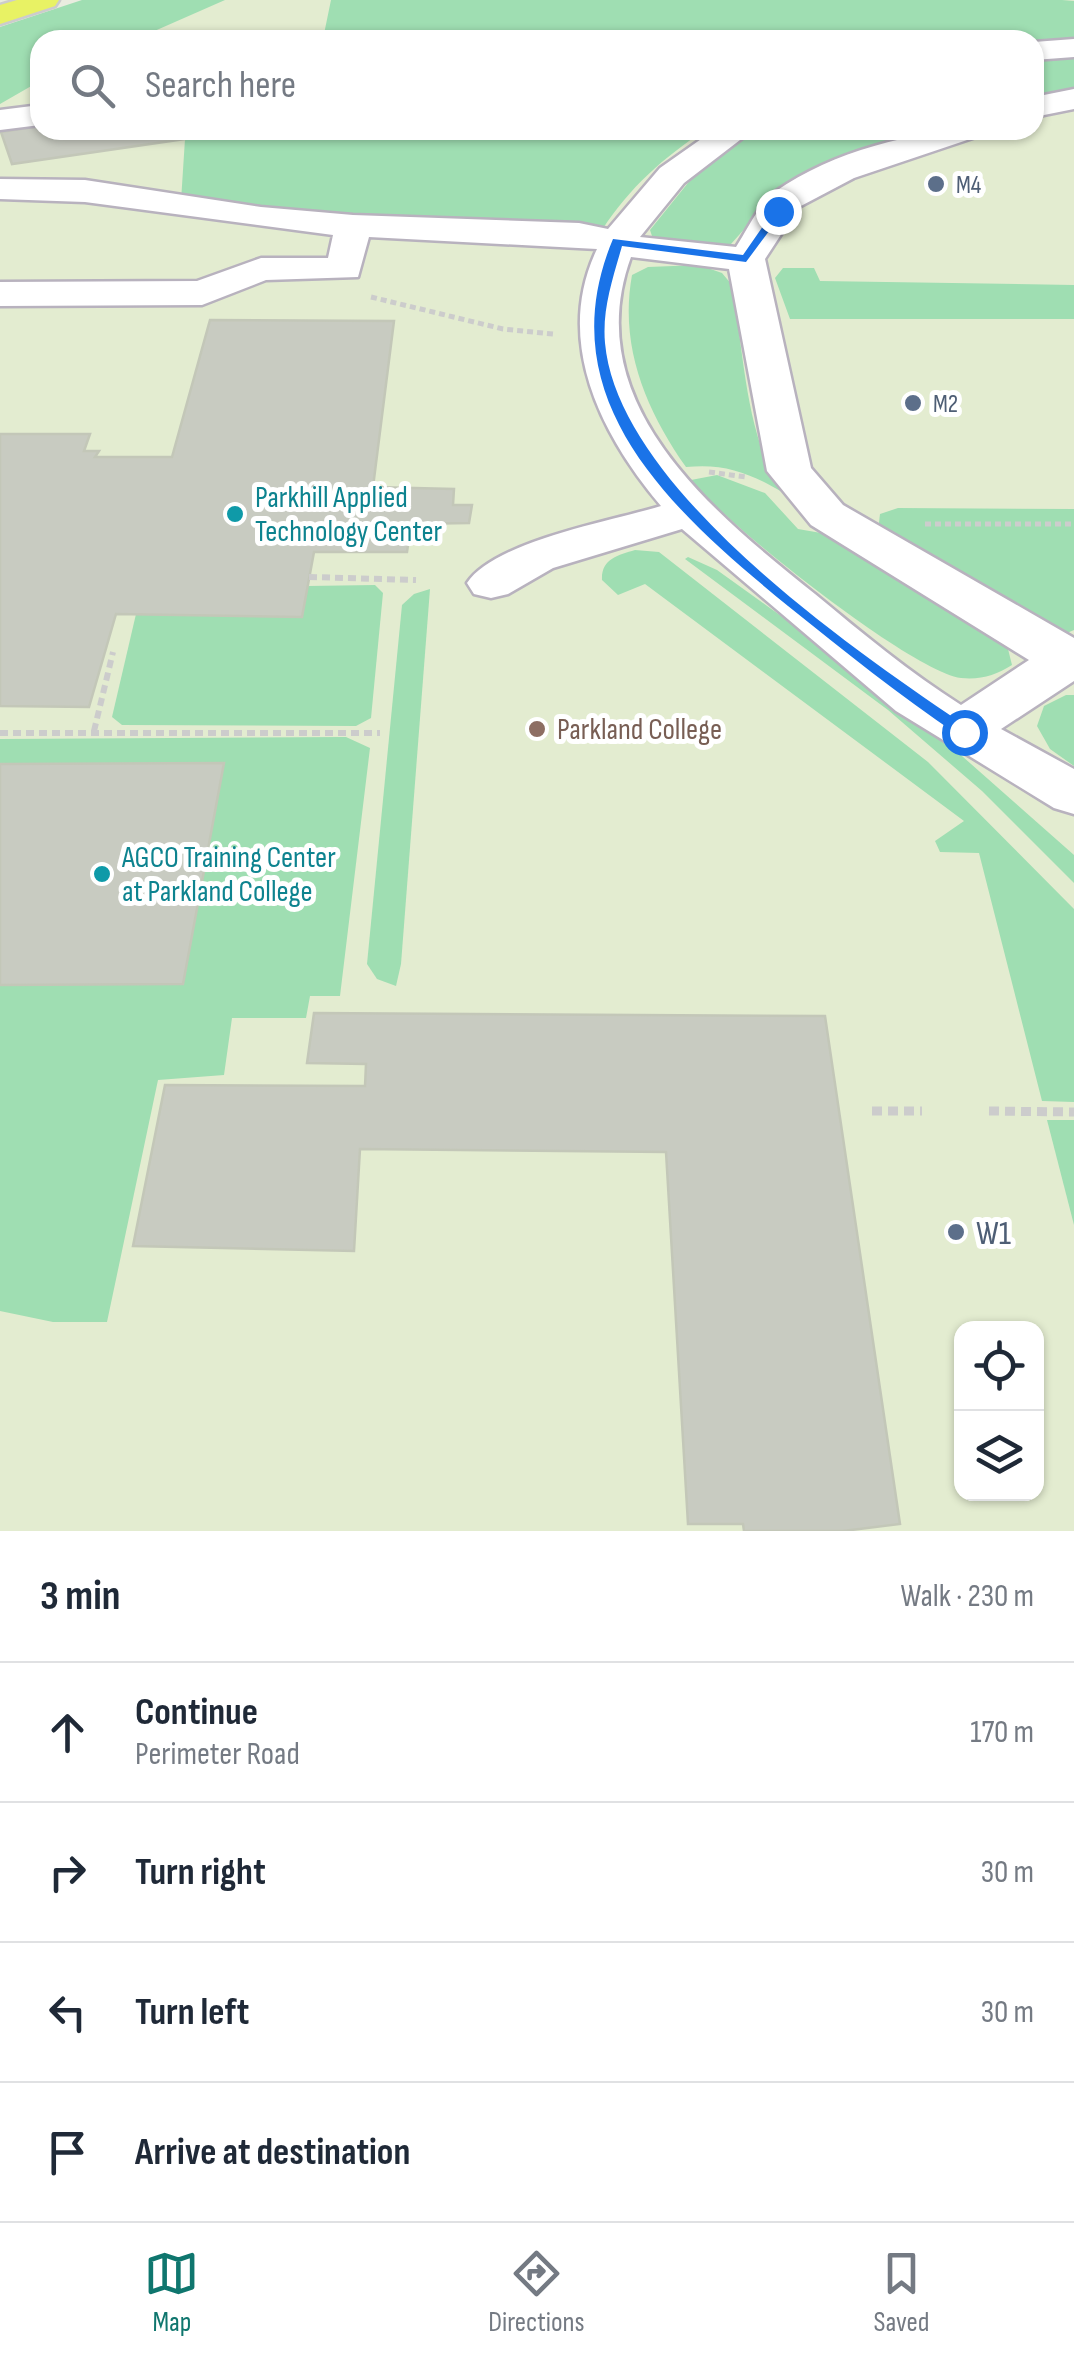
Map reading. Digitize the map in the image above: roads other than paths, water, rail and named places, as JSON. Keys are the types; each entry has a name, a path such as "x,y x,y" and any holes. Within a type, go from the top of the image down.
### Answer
{"highway":[{"path":"0,15 44,0"}],"street":[{"path":"1044,50 1074,48"},
{"path":"1044,105 1074,99"},
{"path":"0,120 30,116"},
{"path":"724,140 667,179 617,242 600,302 599,343 606,380 624,423 655,473 732,553 894,684 964,732 1054,783 1074,816"},
{"path":"934,140 842,171 786,200 746,259 789,470 827,514 1071,660 964,732"},
{"path":"0,189 84,175 261,218 353,226 488,228 746,259"},
{"path":"0,294 202,292 261,269 345,269 353,226"},
{"path":"491,583 536,558 690,512"}],"place":[{"name":"M4","path":"936,184"},
{"name":"M2","path":"913,403"},
{"name":"Parkhill Applied Technology Center","path":"235,514"},
{"name":"Parkland College","path":"537,729"},
{"name":"AGCO Training Center at Parkland College","path":"102,874"},
{"name":"W1","path":"956,1232"}]}
